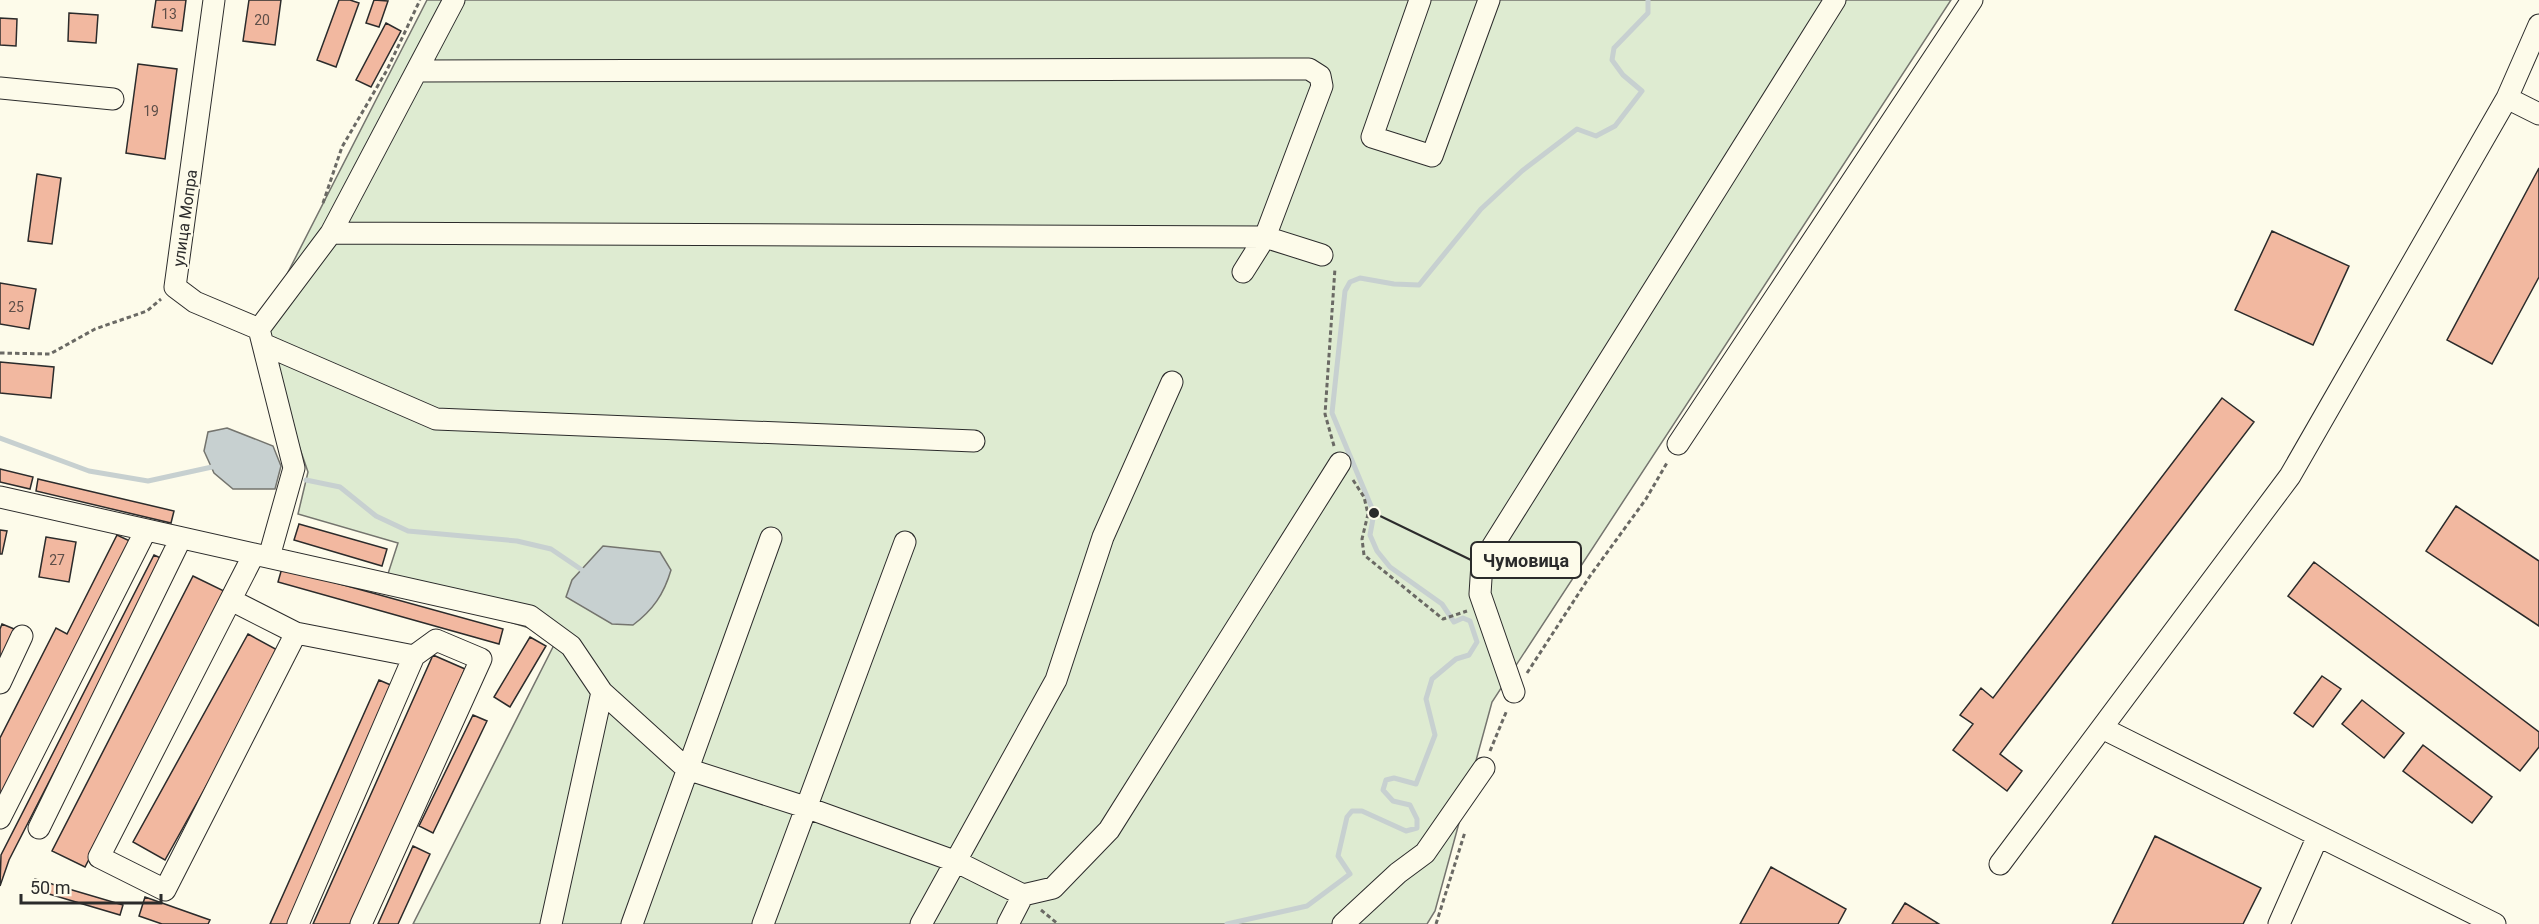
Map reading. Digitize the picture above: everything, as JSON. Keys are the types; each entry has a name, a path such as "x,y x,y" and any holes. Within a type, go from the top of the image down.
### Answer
{"street":[{"name":"улица Мопра","path":"214,0 176,287 195,302 436,419 974,441"},
{"path":"296,633 165,890 99,857 231,600 262,555 294,468 261,336 331,233 454,0"},
{"path":"1420,0 1372,137 1432,156 1489,0"},
{"path":"1514,693 1480,594 1482,563 1835,0"},
{"path":"1678,444 1972,0"},
{"path":"2000,864 2290,476 2507,98 2539,25"},
{"path":"418,71 1309,69 1320,76 1322,86 1264,237 1243,272"},
{"path":"0,88 113,99"},
{"path":"2507,98 2539,114"},
{"path":"331,233 1264,237 1322,255"},
{"path":"921,924 1056,680 1103,537 1172,382"},
{"path":"0,497 530,616 572,646 602,692 687,769 806,807 957,862 1023,895 1053,888 1109,830 1340,464"},
{"path":"0,818 146,530"},
{"path":"39,828 181,538"},
{"path":"632,924 771,538"},
{"path":"763,924 905,542"},
{"path":"231,600 296,633 414,656"},
{"path":"0,683 22,636"},
{"path":"298,924 414,656 436,640 481,659 361,924"},
{"path":"551,924 602,692"},
{"path":"2102,728 2495,924"},
{"path":"1343,924 1398,873 1425,853 1484,768"},
{"path":"2279,924 2318,836"},
{"path":"1008,924 1023,895"}],"path":[{"path":"320,213 342,147 387,70 420,0"},
{"path":"0,353 50,354 95,329 147,311 176,287"},
{"path":"1484,768 1514,693 1590,576 1646,499 1678,444"},
{"path":"1443,619 1460,614"},
{"path":"1436,924 1468,822"}],"green space":[{"path":"427,0 1951,0 1492,702 1435,911 1427,924 413,924 558,637 385,583 398,543 298,514 308,472 259,329"}],"shaded area":[{"path":"227,428 273,446 281,466 275,489 233,489 214,473 204,451 208,432"},
{"path":"603,546 660,552 671,570 657,601 633,625 612,624 566,597 572,580"}],"building":[{"path":"156,0 186,0 182,31 152,27"},
{"path":"249,0 281,0 275,45 243,41"},
{"path":"339,0 359,3 336,67 317,60"},
{"path":"374,0 388,1 379,27 366,23"},
{"path":"69,13 98,15 96,43 68,41"},
{"path":"0,18 17,19 16,46 0,45"},
{"path":"386,23 401,31 371,87 356,80"},
{"path":"138,64 177,69 165,159 126,153"},
{"path":"2539,168 2539,277 2492,364 2447,340"},
{"path":"37,174 61,178 52,244 28,241"},
{"path":"2272,231 2349,266 2313,345 2235,310"},
{"path":"0,283 36,289 29,329 0,324"},
{"path":"0,362 54,367 51,398 0,393"},
{"path":"2222,398 2254,422 2000,754 2022,771 2007,791 1953,750 1973,724 1960,715 1981,688 1993,698"},
{"path":"0,469 33,477 30,489 0,482"},
{"path":"38,479 174,511 171,523 36,491"},
{"path":"2456,506 2539,561 2539,626 2426,551"},
{"path":"299,524 387,549 382,566 294,540"},
{"path":"0,530 7,531 2,554 0,554"},
{"path":"117,535 132,542 0,803 0,738 56,628 67,634"},
{"path":"46,537 76,542 69,582 39,577"},
{"path":"154,555 163,559 9,860 0,886 1,855"},
{"path":"2314,562 2539,732 2539,747 2520,771 2288,596"},
{"path":"282,568 503,629 499,644 278,582"},
{"path":"193,576 226,592 85,867 52,851"},
{"path":"2,624 19,631 0,672 0,629"},
{"path":"248,634 281,652 165,860 133,842"},
{"path":"530,637 546,646 510,707 494,697"},
{"path":"433,655 465,669 351,924 313,924"},
{"path":"2322,676 2341,689 2313,727 2294,713"},
{"path":"379,680 393,686 288,924 270,924"},
{"path":"2362,700 2404,733 2384,758 2342,724"},
{"path":"473,715 487,721 433,833 419,826"},
{"path":"2423,745 2492,797 2472,823 2403,771"},
{"path":"2155,836 2261,888 2243,924 2112,924"},
{"path":"413,846 430,854 398,924 378,924"},
{"path":"1771,867 1846,909 1838,924 1740,924"},
{"path":"35,879 123,905 120,915 32,889"},
{"path":"145,897 210,920 208,924 162,924 139,916"},
{"path":"1905,903 1939,924 1892,924"}],"waterway":[{"path":"1227,924 1307,906 1350,874 1338,856 1347,817 1352,811 1362,811 1406,831 1417,828 1417,819 1410,805 1393,801 1383,790 1386,780 1394,778 1416,784 1435,735 1426,699 1432,679 1456,659 1469,655 1477,642 1470,621 1463,618 1454,622 1442,604 1390,567 1377,551 1370,535 1374,513 1332,413 1345,291 1350,282 1360,278 1394,284 1419,285 1481,209 1522,171 1577,129 1596,136 1615,126 1642,91 1623,75 1612,60 1614,48 1648,13 1648,0"},
{"path":"0,438 89,471 148,481 212,467"},
{"path":"306,480 340,487 376,516 408,531 517,541 551,549 582,570"}],"place":[{"name":"Чумовица","path":"1374,513"}]}
